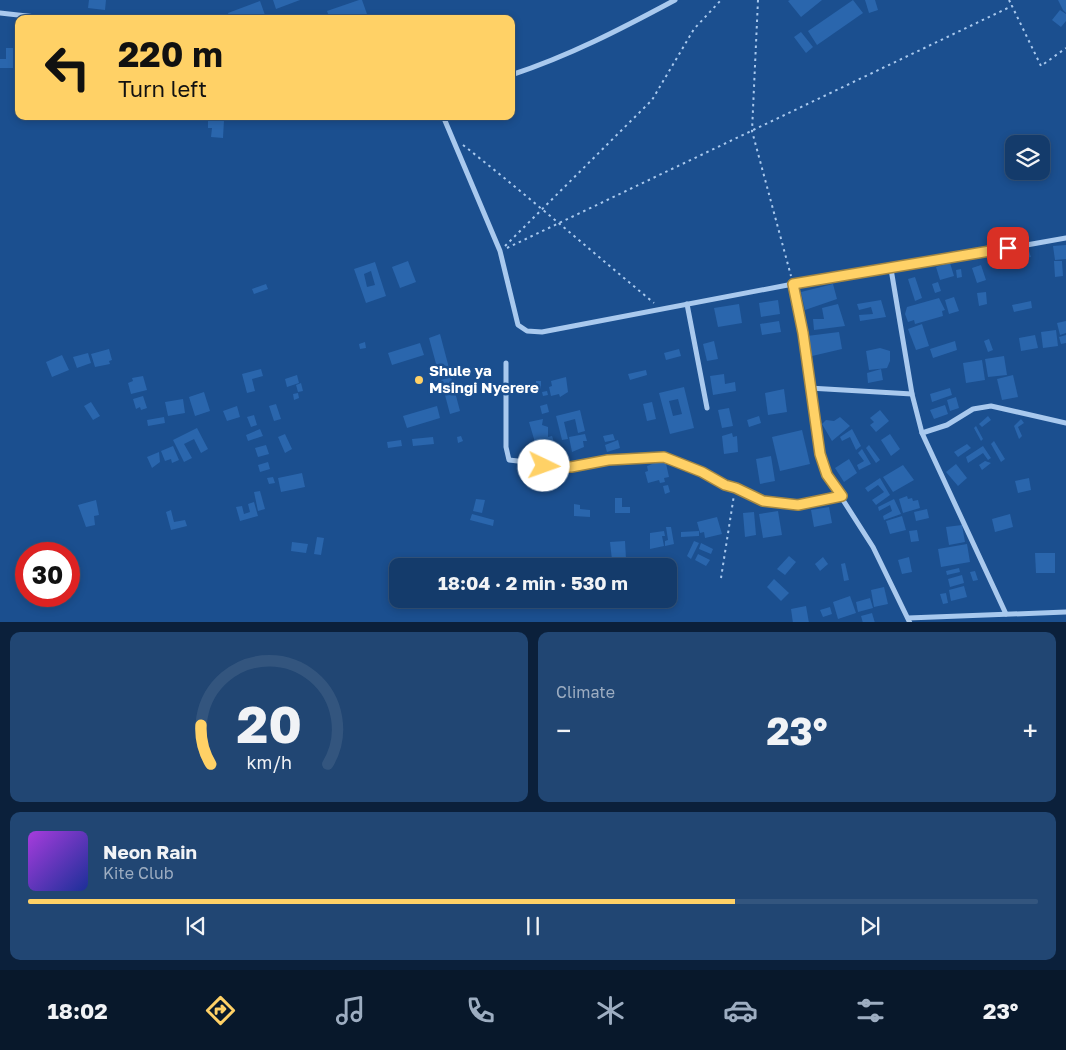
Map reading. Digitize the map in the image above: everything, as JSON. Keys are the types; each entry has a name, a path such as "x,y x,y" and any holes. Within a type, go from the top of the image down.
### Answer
{"street":[{"path":"515,74 551,62 617,31 674,0"},
{"path":"0,13 18,15"},
{"path":"445,120 500,251 518,326 527,331 542,332 793,284 1066,238"},
{"path":"891,269 912,394 922,434 1006,614"},
{"path":"793,284 803,333 809,388 824,468 873,547 909,620 1066,612"},
{"path":"687,304 707,408"},
{"path":"506,363 506,447 509,460 571,467 608,460 664,457 702,472 725,485 736,488 763,501 798,505 842,496"},
{"path":"809,388 912,394"},
{"path":"922,434 947,425 973,409 991,406 1066,423"}],"path":[{"path":"500,251 652,100 694,29 721,0"},
{"path":"758,0 752,132 793,284"},
{"path":"1009,0 1041,66 1066,48"},
{"path":"500,251 1012,6"},
{"path":"452,136 543,208 558,224 661,308"},
{"path":"721,578 736,488"}],"building":[{"path":"89,0 106,0 105,10 88,8"},
{"path":"273,0 300,0 276,9"},
{"path":"362,0 367,14 328,15 327,11"},
{"path":"822,0 801,17 788,1"},
{"path":"853,0 863,13 817,45 808,31"},
{"path":"865,0 875,0 878,10 869,13"},
{"path":"1058,0 1066,0 1066,13 1063,10"},
{"path":"260,1 265,15 229,15 228,13"},
{"path":"1060,10 1066,14 1066,21 1061,27 1052,20"},
{"path":"801,32 813,47 806,53 794,37"},
{"path":"6,48 13,48 13,68 0,68 0,59 6,59"},
{"path":"208,120 224,120 223,138 211,137 212,128 208,128"},
{"path":"1066,245 1066,259 1055,260 1053,246"},
{"path":"1029,251 1031,257 1015,260 1014,254"},
{"path":"1008,255 1010,267 1005,268 1002,256"},
{"path":"408,261 416,282 400,288 392,267"},
{"path":"1054,261 1062,261 1063,276 1055,277"},
{"path":"375,262 386,296 366,303 354,269","holes":["371,271 375,285 367,287 364,274"]},
{"path":"950,263 954,276 940,280 936,267"},
{"path":"981,265 986,280 977,283 972,268"},
{"path":"961,269 962,277 957,278 956,270"},
{"path":"915,277 922,298 915,301 908,279"},
{"path":"938,282 941,291 935,293 932,284"},
{"path":"266,284 268,289 254,294 252,289"},
{"path":"833,284 837,299 805,310 801,292"},
{"path":"986,292 987,304 979,306 977,293"},
{"path":"954,297 959,311 949,314 945,300"},
{"path":"939,298 945,310 942,311 943,316 915,324 914,320 908,322 905,314 907,307"},
{"path":"778,300 780,314 761,317 759,303"},
{"path":"881,300 886,317 860,321 859,315 873,314 871,307 859,310 857,304"},
{"path":"1031,301 1032,308 1014,312 1012,305"},
{"path":"739,304 742,323 718,327 714,308"},
{"path":"838,304 845,326 814,330 813,319 824,319 822,308"},
{"path":"779,321 781,332 762,335 760,324"},
{"path":"1066,321 1066,333 1060,335 1057,323"},
{"path":"922,324 929,346 916,350 908,329"},
{"path":"1056,330 1058,346 1043,348 1041,332"},
{"path":"839,332 842,349 812,356 807,336"},
{"path":"440,334 449,368 438,371 429,338"},
{"path":"1035,335 1038,348 1021,351 1019,338"},
{"path":"1066,335 1066,343 1061,344 1059,337"},
{"path":"989,339 993,350 988,352 984,341"},
{"path":"714,341 718,359 707,361 703,344"},
{"path":"955,341 957,350 933,358 930,349"},
{"path":"365,342 366,348 360,349 359,344"},
{"path":"420,343 424,355 392,365 388,353"},
{"path":"880,348 890,351 890,361 887,368 869,370 866,351"},
{"path":"109,349 112,360 109,361 110,364 95,367 91,354"},
{"path":"679,349 681,356 666,360 664,353"},
{"path":"88,353 91,363 77,368 73,357"},
{"path":"62,355 69,370 52,377 46,362"},
{"path":"1004,356 1007,375 988,377 985,359"},
{"path":"982,360 985,380 966,383 963,363"},
{"path":"261,369 263,376 252,379 255,391 247,393 242,374"},
{"path":"881,369 883,380 868,383 867,373"},
{"path":"646,370 647,375 630,380 628,374"},
{"path":"724,374 725,384 735,382 736,391 713,395 710,376"},
{"path":"297,375 299,383 287,387 285,379"},
{"path":"1013,375 1018,397 1002,400 997,379"},
{"path":"143,376 147,390 131,394 128,383 133,381 132,378"},
{"path":"451,377 460,411 450,414 441,380"},
{"path":"566,377 568,392 560,397 559,394 551,396 549,387 552,386 551,381"},
{"path":"536,381 541,381 541,389 536,389"},
{"path":"301,383 303,391 298,392 296,385"},
{"path":"684,387 694,428 670,434 659,393","holes":["678,399 682,414 673,416 669,401"]},
{"path":"950,388 952,395 932,402 930,394"},
{"path":"784,389 787,412 768,415 765,393"},
{"path":"547,391 548,395 543,396 542,392"},
{"path":"204,392 210,411 195,416 189,397"},
{"path":"298,393 299,398 294,400 293,394"},
{"path":"143,396 147,408 141,410 140,407 136,409 133,399"},
{"path":"956,397 959,408 950,411 947,400"},
{"path":"183,399 185,413 168,416 165,402"},
{"path":"91,402 100,416 93,420 84,406"},
{"path":"652,402 656,419 647,421 643,404"},
{"path":"276,404 281,419 274,421 269,406"},
{"path":"547,404 549,412 542,414 540,406"},
{"path":"945,405 948,414 934,419 930,410"},
{"path":"237,406 240,417 227,421 223,411"},
{"path":"437,406 440,418 407,428 403,416"},
{"path":"729,408 733,426 722,428 718,410"},
{"path":"580,410 585,431 578,433 575,419 564,422 568,439 562,440 556,416"},
{"path":"880,410 889,421 876,432 870,425 874,422 870,418"},
{"path":"254,415 257,425 251,427 247,417"},
{"path":"759,416 761,423 749,427 747,420"},
{"path":"988,416 991,420 982,427 979,424"},
{"path":"164,417 165,423 148,426 147,420"},
{"path":"840,417 850,426 832,441 822,424 826,420 834,421"},
{"path":"543,419 542,425 548,427 548,437 552,436 554,442 550,443 550,446 537,449 529,422"},
{"path":"1021,419 1024,423 1018,427 1022,436 1019,439 1014,426"},
{"path":"976,426 983,439 981,441 974,428"},
{"path":"197,428 208,449 201,453 194,439 184,444 192,458 184,462 173,440"},
{"path":"260,429 263,436 248,441 246,435"},
{"path":"852,429 861,446 856,450 850,437 842,441 840,437"},
{"path":"802,430 810,464 780,471 772,437"},
{"path":"732,433 733,437 737,436 738,452 724,454 722,436"},
{"path":"285,434 292,449 285,453 278,437"},
{"path":"585,434 587,441 583,441 584,447 572,452 569,437"},
{"path":"613,434 615,440 605,442 603,436"},
{"path":"890,434 900,449 891,456 881,440"},
{"path":"461,436 463,441 458,443 457,437"},
{"path":"433,437 434,444 413,446 412,439"},
{"path":"401,440 402,446 388,448 387,442"},
{"path":"618,440 620,448 607,452 605,445"},
{"path":"994,441 1005,459 1001,462 991,444"},
{"path":"967,444 971,448 958,457 954,452"},
{"path":"266,445 269,454 258,457 255,448"},
{"path":"869,445 880,460 876,463 866,448"},
{"path":"173,446 179,460 172,463 171,459 165,461 161,451"},
{"path":"983,446 991,458 988,460 983,453 968,463 966,457"},
{"path":"862,449 871,464 859,470 857,465 864,461 858,453"},
{"path":"159,452 160,462 152,468 147,457"},
{"path":"771,456 775,481 760,484 756,459"},
{"path":"665,459 669,477 664,478 665,482 660,483 659,480 648,483 645,472 648,471 647,466"},
{"path":"849,459 857,473 844,482 835,468"},
{"path":"985,461 991,463 982,470 979,465"},
{"path":"268,462 270,469 260,472 258,465"},
{"path":"956,464 967,478 958,486 946,472"},
{"path":"903,465 914,480 893,492 883,477"},
{"path":"302,473 305,487 281,492 278,478"},
{"path":"273,477 275,483 269,484 267,478"},
{"path":"880,478 890,495 876,505 872,500 884,492 878,485 868,492 865,488"},
{"path":"1029,478 1031,490 1018,493 1015,481"},
{"path":"668,485 670,492 665,494 663,486"},
{"path":"260,491 265,509 258,511 254,492"},
{"path":"907,496 908,499 912,498 913,501 918,500 920,508 903,513 899,499"},
{"path":"615,498 622,498 622,507 630,507 630,513 615,513"},
{"path":"476,499 485,500 482,513 473,511"},
{"path":"894,499 901,514 884,520 883,516 892,511 890,505 879,511 878,507"},
{"path":"96,500 99,515 94,516 95,525 86,527 78,505"},
{"path":"254,502 258,516 240,521 236,507 242,506 244,514 250,512 248,504"},
{"path":"574,504 580,505 580,509 590,510 590,517 574,516"},
{"path":"829,507 832,523 814,527 811,510"},
{"path":"927,509 929,518 916,521 914,512"},
{"path":"171,510 174,522 185,520 187,526 171,530 166,512"},
{"path":"778,511 782,535 763,538 759,514"},
{"path":"754,512 756,535 745,537 743,513"},
{"path":"472,514 494,520 493,526 470,520"},
{"path":"1010,514 1013,527 995,532 992,519"},
{"path":"902,516 906,530 890,534 886,521"},
{"path":"717,517 722,534 705,538 704,532 700,533 697,522"},
{"path":"962,525 965,542 949,545 946,527"},
{"path":"666,527 671,527 674,544 665,546 665,541 668,540"},
{"path":"917,530 919,541 911,542 909,531"},
{"path":"664,531 665,536 662,536 664,546 650,549 650,533"},
{"path":"699,531 699,536 681,537 681,532"},
{"path":"317,537 324,538 321,555 314,554"},
{"path":"625,541 626,558 612,558 610,542"},
{"path":"694,541 699,543 691,559 687,556"},
{"path":"292,542 308,544 306,553 291,551"},
{"path":"701,543 713,549 711,554 699,549"},
{"path":"967,544 970,562 941,567 938,549"},
{"path":"1035,553 1055,553 1055,573 1036,573"},
{"path":"698,554 710,560 706,566 695,560"},
{"path":"789,556 796,562 785,575 777,569"},
{"path":"823,557 828,564 820,571 815,564"},
{"path":"909,557 912,572 902,574 898,560"},
{"path":"845,563 849,580 844,581 841,564"},
{"path":"959,568 960,572 947,575 946,571"},
{"path":"975,571 978,580 973,581 970,572"},
{"path":"962,575 964,583 950,587 948,579"},
{"path":"774,579 789,593 781,601 767,587"},
{"path":"964,586 967,597 951,601 949,590"},
{"path":"884,587 888,604 874,607 871,590"},
{"path":"946,593 948,603 943,604 940,594"},
{"path":"850,596 856,613 838,619 833,602"},
{"path":"870,598 873,608 858,612 856,602"},
{"path":"806,606 809,622 793,622 791,609"},
{"path":"830,607 832,614 823,617 820,610"},
{"path":"872,613 875,622 863,622 861,616"}],"place":[{"name":"Shule ya Msingi Nyerere","path":"419,380"}],"route":[{"path":"544,466 571,467 608,460 664,457 702,472 725,485 736,488 763,501 798,505 842,496 827,475 820,454 809,388 803,333 793,284 1008,248"}]}
